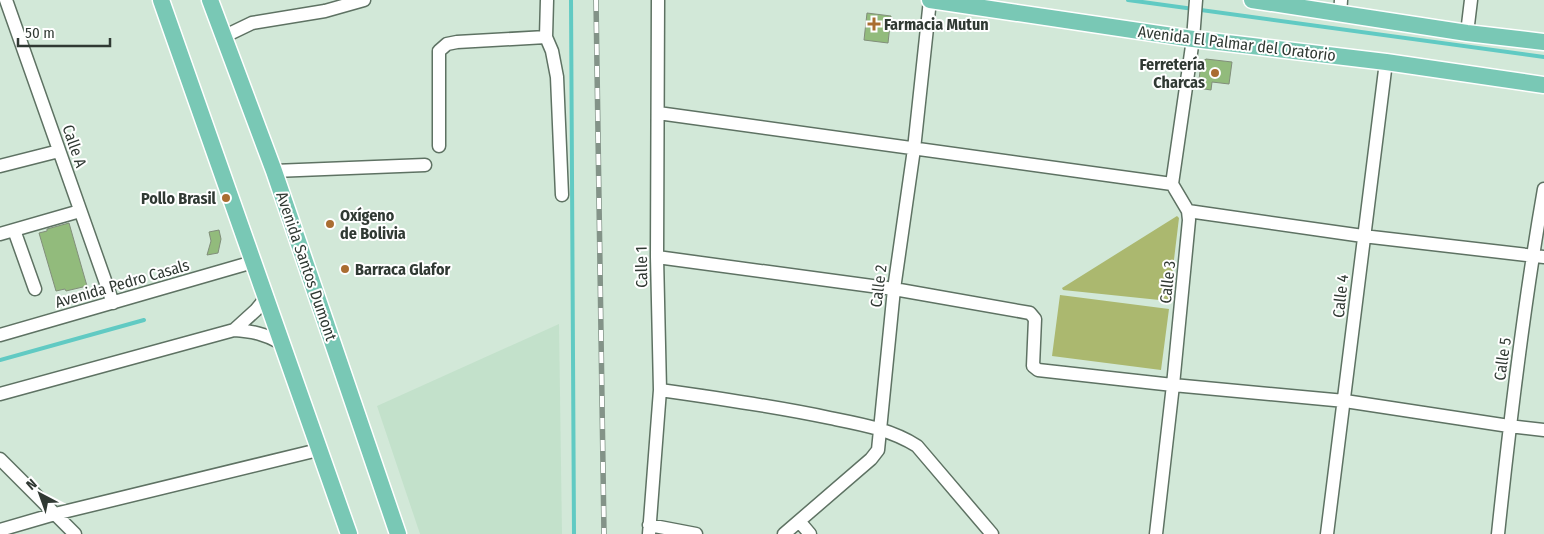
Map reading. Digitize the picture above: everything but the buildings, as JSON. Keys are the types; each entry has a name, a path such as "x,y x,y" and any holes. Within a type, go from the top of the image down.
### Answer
{"main road":[{"path":"161,0 349,534"},
{"name":"Avenida Santos Dumont","path":"210,0 274,171 398,534"},
{"name":"Avenida El Palmar del Oratorio","path":"930,0 1194,31 1544,85"},
{"path":"1252,0 1341,7 1467,33 1544,42"}],"street":[{"path":"225,36 252,23 324,11 345,2 364,0"},
{"path":"547,0 546,37 552,52 557,77 562,195"},
{"name":"Calle 1","path":"649,530 660,390 657,257 658,0"},
{"name":"Calle 2","path":"784,534 875,455 878,450 894,289 914,149 930,0"},
{"path":"1467,33 1471,0"},
{"path":"658,113 1172,184 1194,31 1196,1"},
{"name":"Calle A","path":"5,5 113,303"},
{"path":"439,146 439,51 447,44 457,42 546,37"},
{"name":"Calle 4","path":"1327,534 1386,62"},
{"path":"0,166 59,150"},
{"path":"274,171 425,165"},
{"name":"Calle 3","path":"1156,534 1190,220 1188,211 1172,184"},
{"name":"Calle 5","path":"1498,534 1509,426 1538,256 1544,189"},
{"path":"0,234 80,211"},
{"path":"1188,211 1363,236 1538,256"},
{"path":"14,230 35,289"},
{"path":"657,257 894,289 1030,313 1035,320 1032,366 1038,370 1173,386 1345,401 1544,430"},
{"name":"Avenida Pedro Casals","path":"0,335 253,262"},
{"path":"234,330 265,299"},
{"path":"0,394 234,330 266,335 281,343"},
{"path":"660,390 787,409 880,428 904,438 917,446 992,534"},
{"path":"0,530 55,514 318,450"},
{"path":"0,459 76,534"},
{"path":"799,521 810,534"},
{"path":"649,530 696,534"}],"shaded area":[{"path":"559,324 562,534 420,534 377,406"}],"green space":[{"path":"1177,216 1179,218 1169,301 1063,290 1062,288"},
{"path":"1060,295 1169,309 1161,370 1052,356"}],"waterway":[{"path":"571,0 574,534"},
{"path":"1128,0 1544,57"},
{"path":"0,360 144,320"}],"railway":[{"path":"596,0 604,534"}],"place":[{"name":"Farmacia Mutun","path":"874,24"},
{"name":"Ferretería Charcas","path":"1215,73"},
{"name":"Pollo Brasil","path":"226,198"},
{"name":"Oxígeno de Bolivia","path":"330,224"},
{"name":"Barraca Glafor","path":"345,269"}]}
